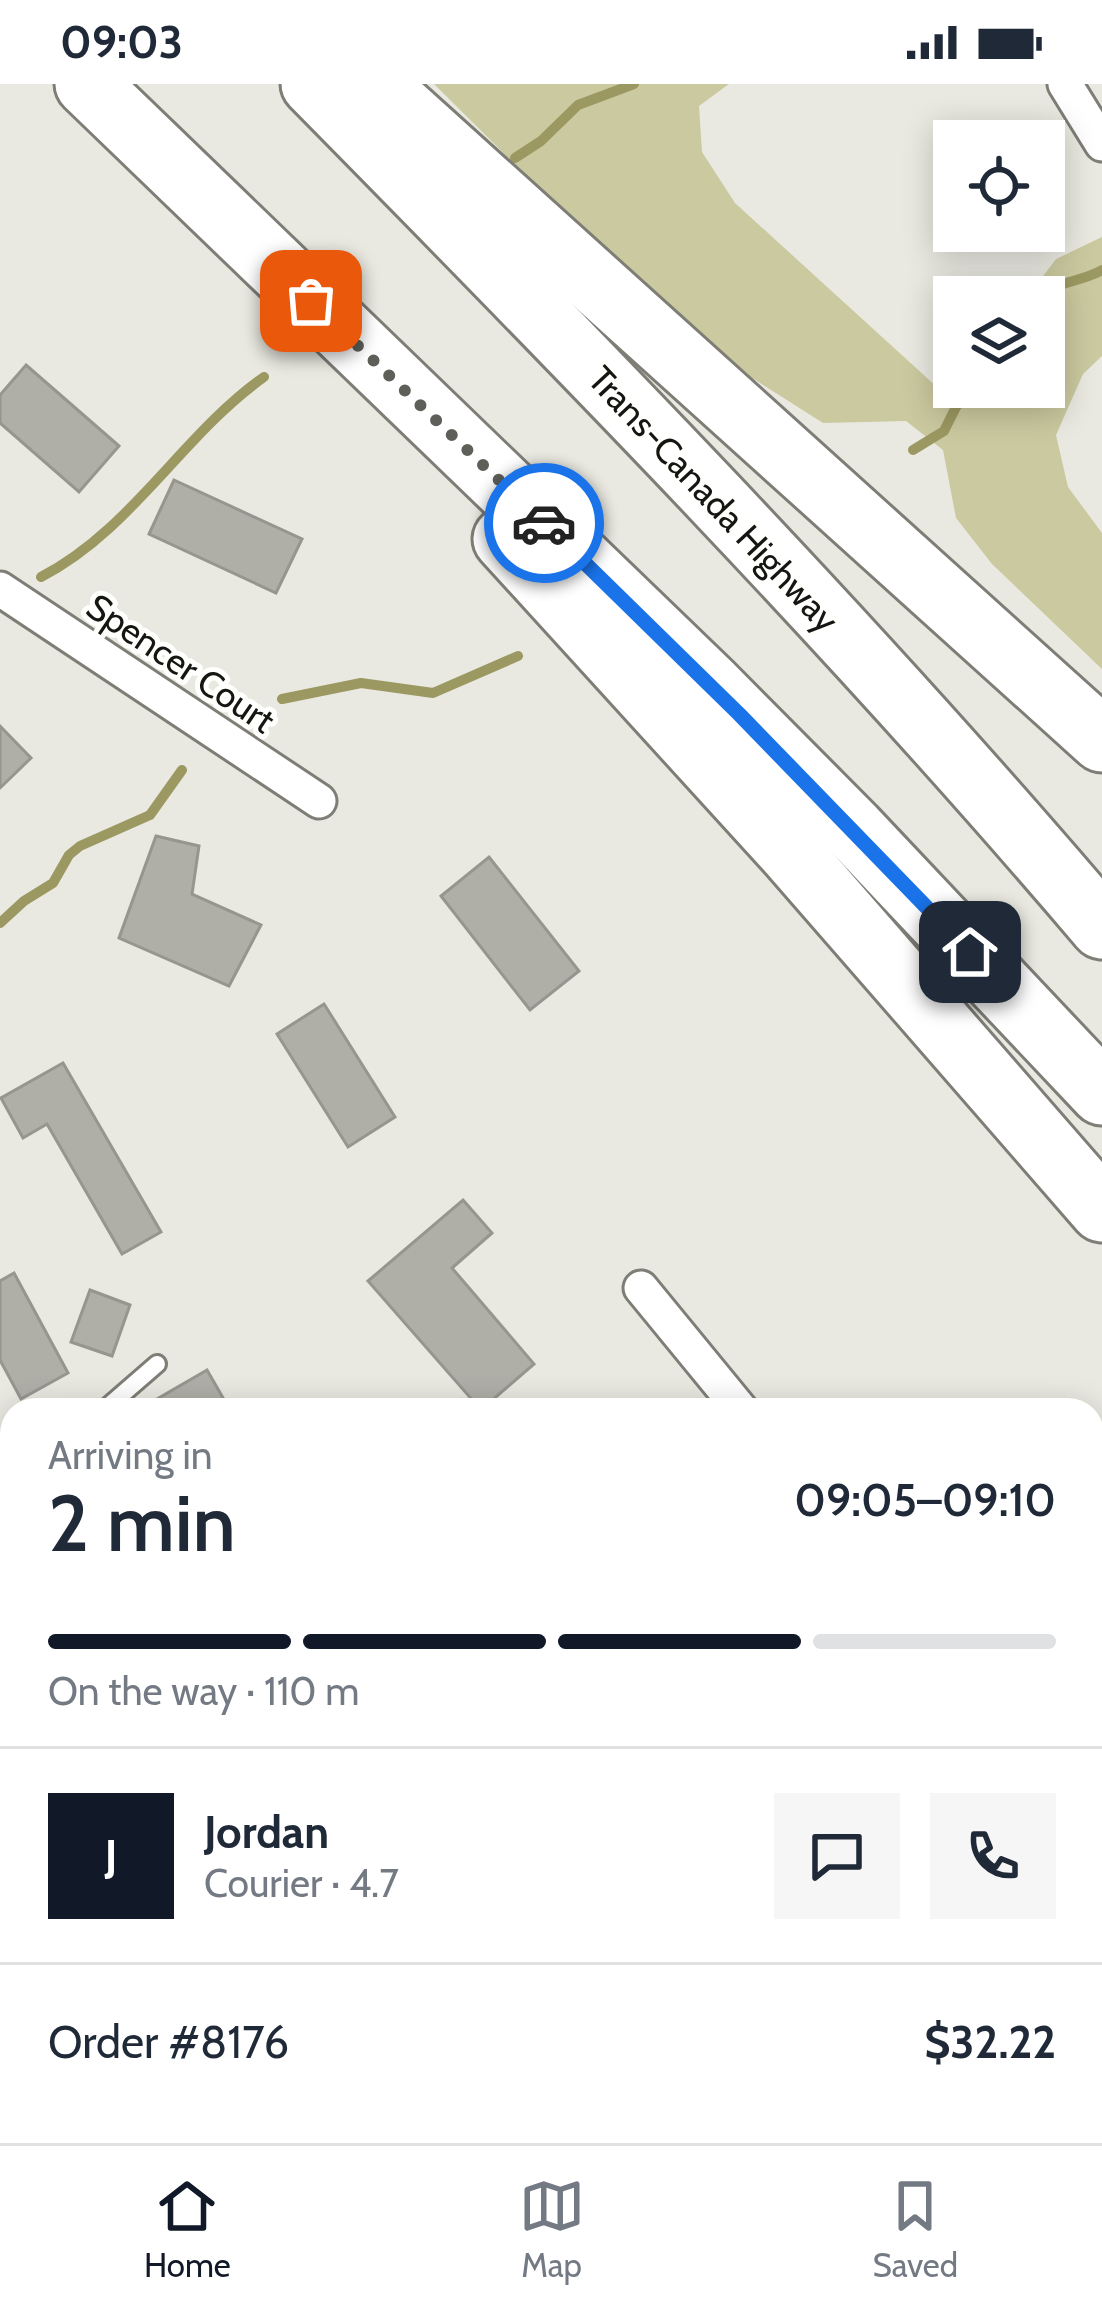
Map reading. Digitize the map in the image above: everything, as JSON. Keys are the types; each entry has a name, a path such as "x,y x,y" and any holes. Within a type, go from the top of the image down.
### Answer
{"highway":[{"path":"87,84 710,685 1102,1093"},
{"name":"Trans-Canada Highway","path":"313,84 693,473 932,732 1102,927"},
{"path":"375,84 1102,740"},
{"path":"185,178 456,486 792,854 1102,1210"}],"street":[{"path":"1065,84 1102,144"},
{"name":"Spencer Court","path":"0,589 319,802"},
{"path":"641,1288 731,1398"}],"lane":[{"path":"118,1398 157,1364"}],"shaded area":[{"path":"434,84 729,84 699,106 702,152 735,203 933,383 933,408 1065,408 1065,276 1043,276 1056,259 1102,237 1102,356 1083,374 1056,435 1068,487 1102,533 1102,669 992,564 956,518 943,450 906,421 823,423 692,340"}],"building":[{"path":"26,365 119,446 79,492 0,423 0,395"},
{"path":"174,480 302,539 276,593 149,534"},
{"path":"0,726 31,758 0,788"},
{"path":"156,836 199,846 192,894 261,925 229,986 119,938"},
{"path":"489,857 579,971 530,1010 441,896"},
{"path":"324,1004 395,1117 348,1147 277,1034"},
{"path":"63,1063 161,1232 122,1254 47,1124 23,1138 1,1098"},
{"path":"463,1200 492,1233 452,1268 534,1364 495,1398 470,1398 368,1281"},
{"path":"14,1273 68,1373 23,1398 0,1360 0,1281"},
{"path":"90,1290 130,1305 112,1356 71,1342"},
{"path":"207,1370 223,1398 159,1398"}],"waterway":[{"path":"515,158 541,141 578,105 634,84"},
{"path":"1065,284 1102,270"},
{"path":"41,577 103,534 207,426 264,377"},
{"path":"913,450 944,431 956,408"},
{"path":"282,699 361,683 433,693 518,656"},
{"path":"0,923 53,883 80,846 150,815 182,770"}],"way so far":[{"path":"311,301 544,523"}],"route":[{"path":"544,523 739,714 970,952"}]}
